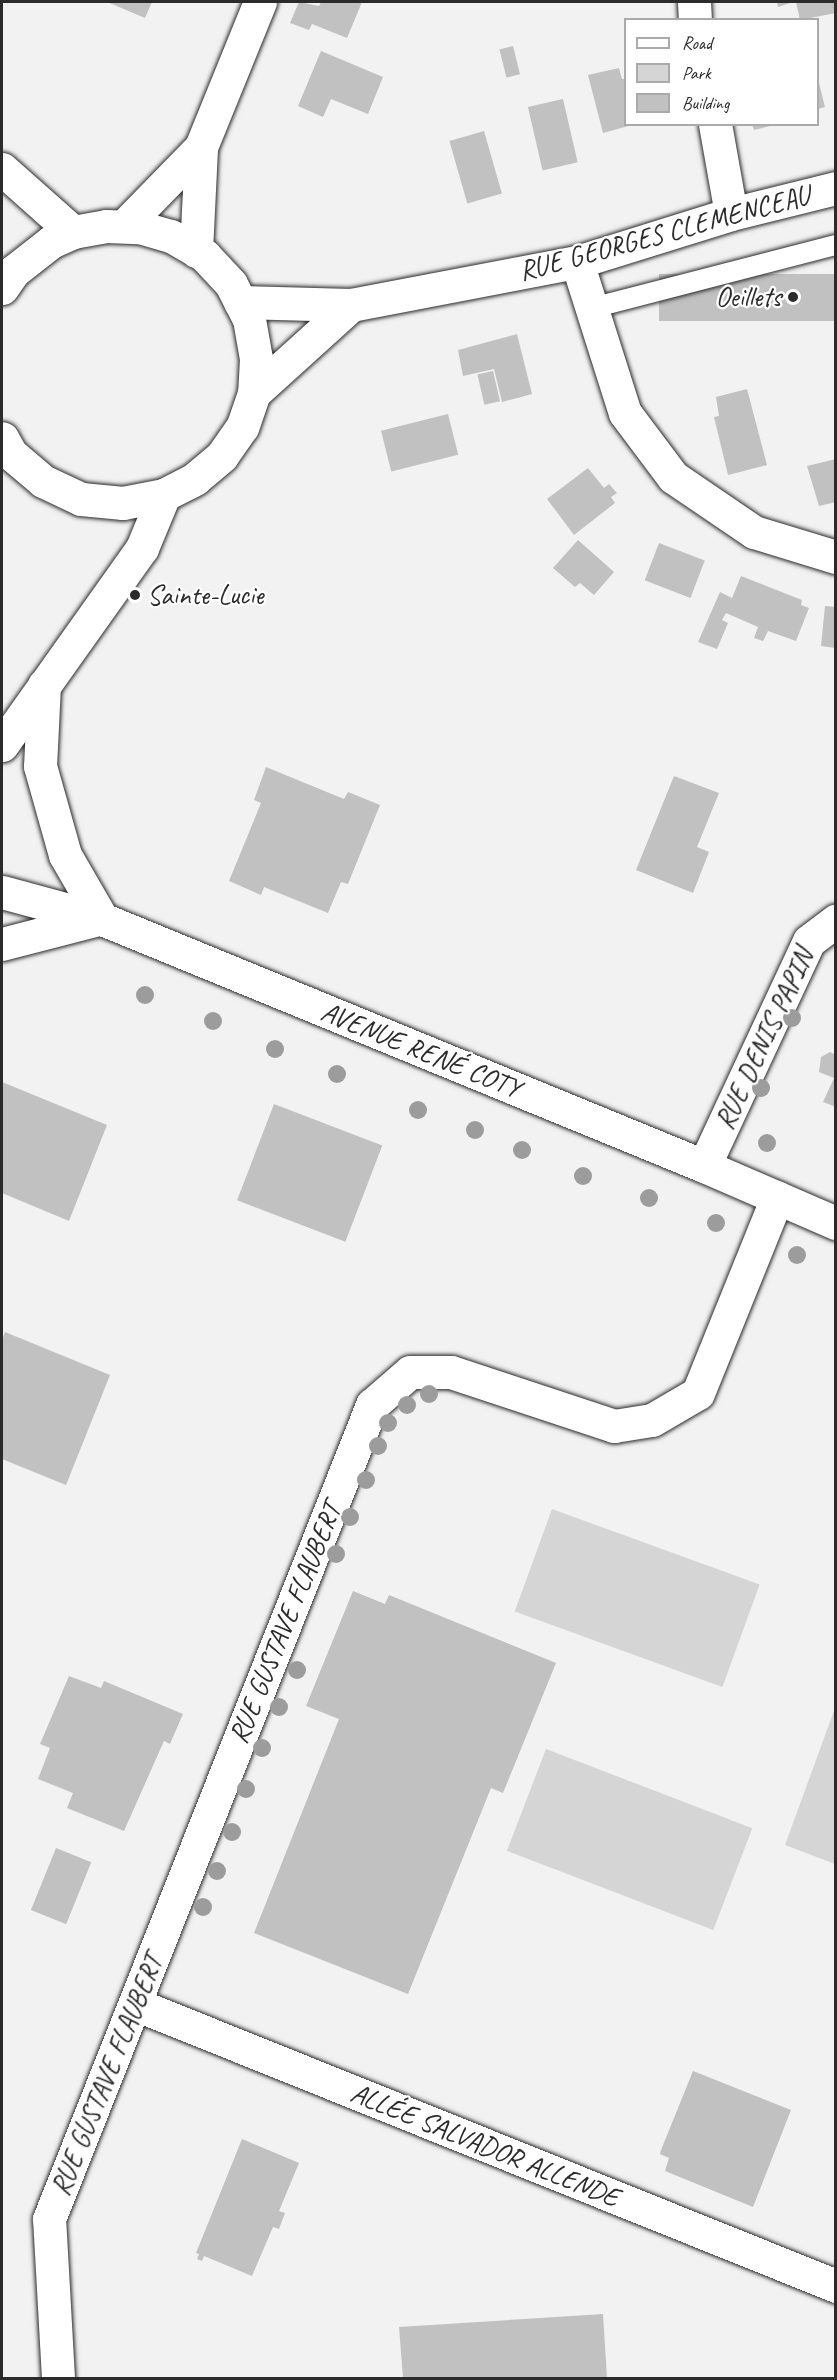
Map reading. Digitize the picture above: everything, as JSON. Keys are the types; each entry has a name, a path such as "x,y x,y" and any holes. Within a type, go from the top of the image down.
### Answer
{"street":[{"path":"196,250 201,147 260,2"},
{"path":"694,2 695,18"},
{"path":"715,126 731,214"},
{"path":"124,226 201,147"},
{"path":"2,169 73,232"},
{"name":"RUE GEORGES CLEMENCEAU","path":"240,302 351,305 577,261 731,214 836,188"},
{"path":"2,288 31,255 73,232 106,225 139,227 171,236 196,250 205,256 231,284 249,319 256,357 254,393 242,427 222,456 195,479 164,495 123,503 81,498 43,481 11,454 2,438"},
{"path":"577,261 626,413 673,477 754,532 836,557"},
{"path":"254,393 351,305"},
{"path":"2,745 142,548 164,495"},
{"path":"2,944 102,919 65,855 40,766 44,685"},
{"name":"AVENUE RENÉ COTY","path":"2,891 102,919 836,1222"},
{"name":"RUE DENIS PAPIN","path":"704,1166 809,941 836,921"},
{"name":"RUE GUSTAVE FLAUBERT","path":"58,2379 49,2219 372,1405 410,1372 451,1372 614,1426 652,1420 698,1393 777,1197"},
{"name":"ALLÉE SALVADOR ALLENDE","path":"135,2004 836,2286"}],"lane":[{"path":"592,308 836,245"}],"green space":[{"path":"552,1509 760,1585 722,1687 515,1611"},
{"path":"835,1708 836,1864 785,1845"},
{"path":"546,1749 752,1828 713,1930 507,1851"}],"building":[{"path":"107,2 152,2 145,18"},
{"path":"299,2 319,6 321,2 362,2 347,38 312,24 309,30 290,23"},
{"path":"777,2 793,2 778,7"},
{"path":"796,2 836,2 836,13 800,18"},
{"path":"513,46 520,74 506,78 499,49"},
{"path":"321,51 383,77 368,114 331,99 323,117 298,106"},
{"path":"619,68 622,79 624,79 624,126 628,126 603,133 588,75"},
{"path":"819,83 825,107 819,109"},
{"path":"563,99 578,162 543,170 528,107"},
{"path":"753,126 770,126 754,130"},
{"path":"484,131 502,193 467,203 449,141"},
{"path":"659,274 836,274 836,321 659,321"},
{"path":"517,334 532,394 502,402 494,369 463,376 458,350"},
{"path":"493,371 500,401 484,405 477,375"},
{"path":"747,389 767,465 728,475 714,417 719,416 716,397"},
{"path":"448,414 458,455 391,471 381,431"},
{"path":"836,459 836,502 819,506 807,466"},
{"path":"588,468 604,488 609,484 617,493 611,497 615,503 574,535 547,499"},
{"path":"578,540 614,572 594,595 580,583 575,587 553,568"},
{"path":"659,543 705,561 690,598 645,580"},
{"path":"741,576 802,600 801,605 809,608 796,641 768,631 763,641 754,638 758,627 726,613 722,620 728,623 717,649 698,642 720,592 732,598"},
{"path":"825,606 836,607 836,648 821,646"},
{"path":"266,767 344,799 348,792 380,805 348,884 341,882 328,913 264,887 261,895 229,881 261,803 254,800"},
{"path":"674,776 719,793 697,847 709,852 693,893 636,870"},
{"path":"830,1052 836,1055 836,1107 823,1102 834,1078 819,1072 821,1057"},
{"path":"2,1082 107,1125 69,1221 2,1193"},
{"path":"274,1104 382,1146 345,1242 237,1200"},
{"path":"5,1332 110,1375 66,1485 2,1459 2,1340"},
{"path":"353,1591 385,1604 389,1595 556,1663 503,1793 491,1788 408,1994 254,1933 339,1719 306,1706"},
{"path":"69,1676 101,1688 104,1681 183,1714 170,1744 164,1741 124,1831 67,1808 73,1793 38,1779 50,1748 40,1744"},
{"path":"56,1848 91,1862 66,1924 31,1910"},
{"path":"693,2071 791,2110 753,2207 665,2171 669,2158 660,2154 661,2150"},
{"path":"242,2139 299,2163 279,2211 285,2213 279,2229 273,2227 252,2276 204,2256 202,2261 197,2259 199,2254 196,2253"},
{"path":"603,2314 607,2378 403,2378 399,2327"}],"place":[{"name":"Oeillets","path":"793,297"},
{"name":"Sainte-Lucie","path":"135,595"}]}
